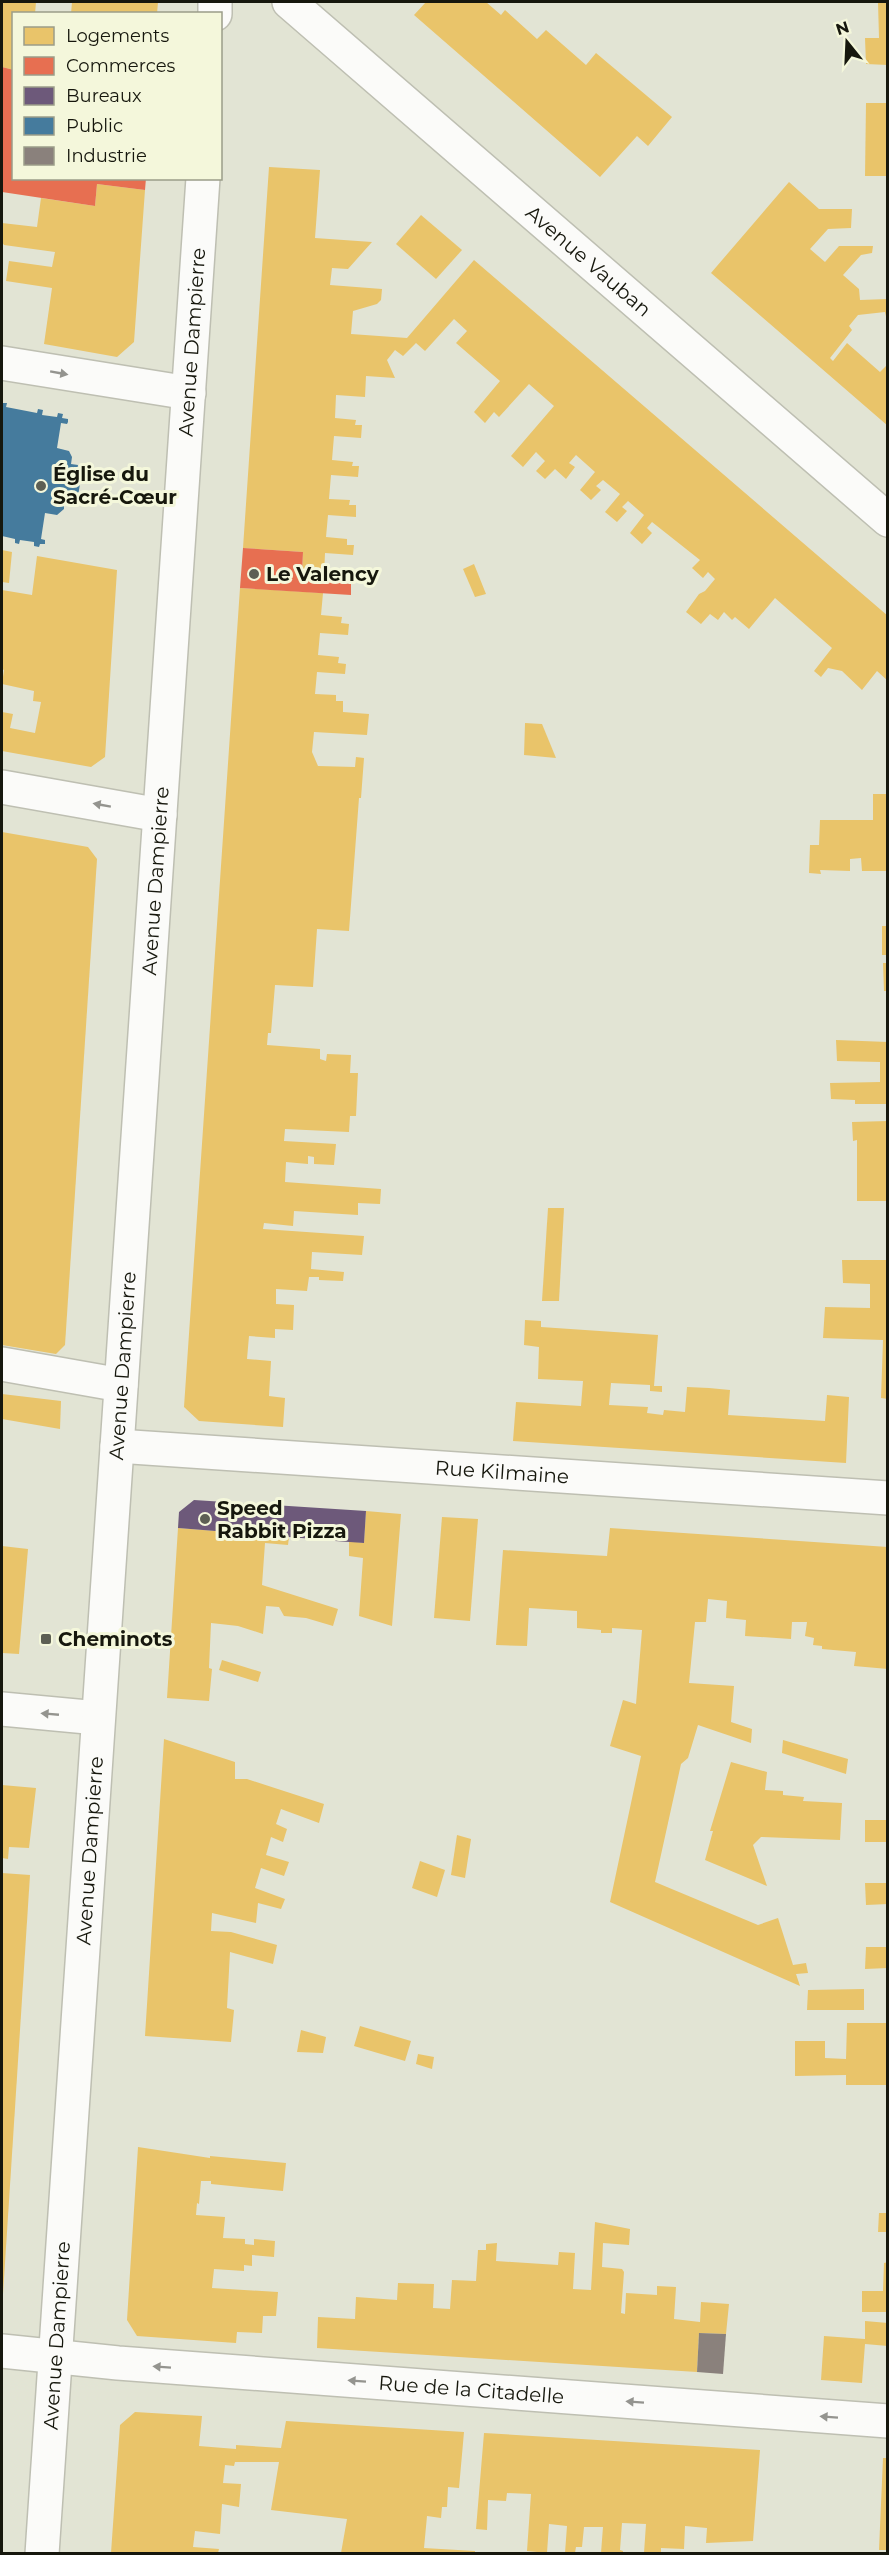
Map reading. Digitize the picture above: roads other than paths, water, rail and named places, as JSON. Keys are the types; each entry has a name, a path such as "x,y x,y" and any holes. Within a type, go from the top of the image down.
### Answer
{"street":[{"name":"Avenue Vauban","path":"289,2 888,520"},
{"name":"Avenue Dampierre","path":"42,2553 204,180"},
{"path":"2,363 189,393"},
{"path":"2,787 160,815"},
{"path":"2,1364 121,1385"},
{"name":"Rue Kilmaine","path":"117,1446 888,1498"},
{"path":"2,1709 98,1718"},
{"name":"Rue de la Citadelle","path":"2,2351 55,2357 888,2421"}],"place":[{"name":"Église du Sacré-Cœur","path":"41,486"},
{"name":"Le Valency","path":"254,574"},
{"name":"Speed Rabbit Pizza","path":"205,1519"},
{"name":"Cheminots","path":"46,1639"}]}
